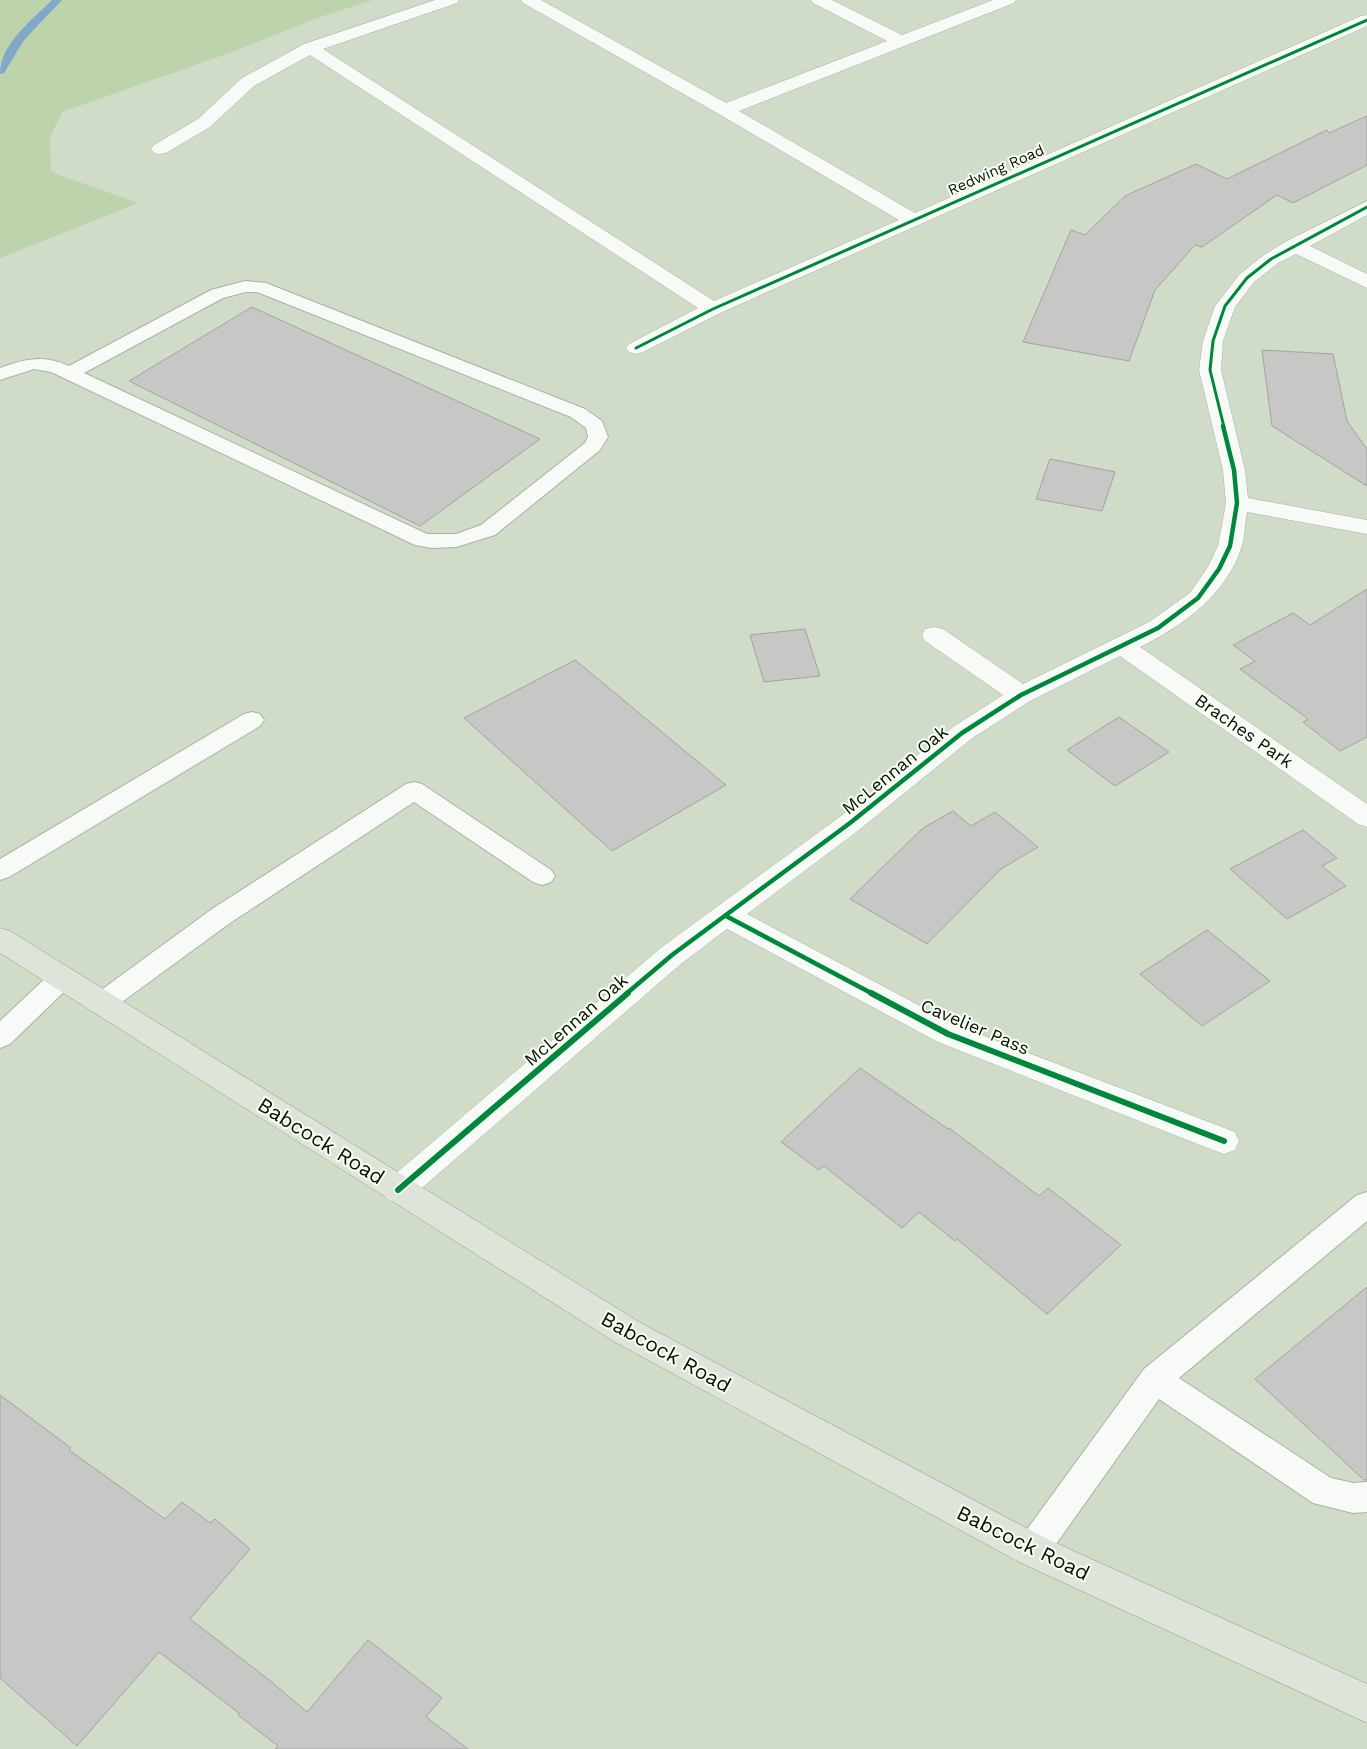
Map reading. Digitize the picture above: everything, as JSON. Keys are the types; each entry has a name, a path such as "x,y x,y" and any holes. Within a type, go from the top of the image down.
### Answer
{"main road":[{"name":"Babcock Road","path":"0,939 627,1332 1032,1550 1367,1704"}],"street":[{"path":"160,149 204,123 248,82 310,48 452,0"},
{"path":"529,0 725,110 913,220"},
{"path":"818,0 900,41"},
{"path":"725,110 1008,0"},
{"name":"Redwing Road","path":"636,348 713,309 1367,20"},
{"path":"310,48 713,309"},
{"name":"McLennan Oak","path":"398,1190 672,955 850,823 962,733 1021,696 1158,628 1198,598 1220,569 1230,546 1237,503 1234,470 1210,370 1213,341 1225,306 1247,278 1271,258 1367,207"},
{"path":"1294,245 1367,282"},
{"path":"1237,503 1367,527"},
{"path":"934,635 1021,696"},
{"name":"Braches Park","path":"1121,645 1367,817"},
{"name":"Cavelier Pass","path":"726,916 948,1034 1224,1141"}],"lane":[{"path":"0,374 39,362 51,364 69,373 422,540 440,543 468,539 488,530 593,446 598,437 595,424 578,413 260,286 245,286 216,294 69,373"},
{"path":"0,871 252,720"},
{"path":"102,1003 220,916 414,790 542,876"},
{"path":"0,1037 62,978"},
{"path":"1032,1550 1155,1379 1367,1204"},
{"path":"1155,1379 1324,1492 1353,1498 1367,1496"}],"green space":[{"path":"0,0 373,0 323,16 232,52 62,112 50,138 51,172 138,203 0,258"}],"building":[{"path":"1367,116 1367,165 1293,203 1277,195 1202,247 1195,245 1155,290 1129,361 1023,342 1071,230 1085,235 1125,196 1196,164 1227,179 1327,130 1329,133"},
{"path":"252,307 540,439 420,526 129,381"},
{"path":"1262,350 1333,354 1347,421 1367,449 1367,486 1272,426"},
{"path":"1050,459 1115,472 1102,511 1036,499"},
{"path":"1367,589 1367,737 1340,751 1303,722 1308,719 1240,669 1255,661 1233,645 1293,613 1310,625"},
{"path":"805,629 820,676 764,682 750,635"},
{"path":"575,660 726,785 612,851 464,718"},
{"path":"1119,717 1169,752 1115,786 1067,750"},
{"path":"953,811 971,826 995,812 1038,847 1001,869 927,944 850,899 923,828"},
{"path":"1303,830 1337,858 1322,866 1346,886 1287,919 1230,869"},
{"path":"1207,930 1270,981 1202,1026 1140,974"},
{"path":"860,1068 949,1128 1039,1196 1048,1188 1121,1245 1047,1314 957,1239 955,1241 919,1212 902,1228 824,1166 819,1170 781,1142"},
{"path":"1367,1287 1367,1480 1364,1480 1255,1379"},
{"path":"0,1395 71,1448 69,1450 165,1519 182,1502 210,1523 215,1519 250,1549 190,1619 268,1679 307,1712 368,1640 442,1698 426,1717 468,1749 275,1749 278,1746 238,1715 239,1713 159,1652 77,1746 0,1678"}],"waterway":[{"path":"0,71 20,38 57,0"}],"cycle path":[{"path":"636,348 713,309 1367,20"},
{"path":"398,1190 672,955 850,823 962,733 1021,695 1158,628 1198,598 1219,569 1230,546 1237,503 1234,470 1210,370 1213,341 1225,306 1247,278 1271,259 1367,207"},
{"path":"726,916 948,1034 1224,1141"}]}
